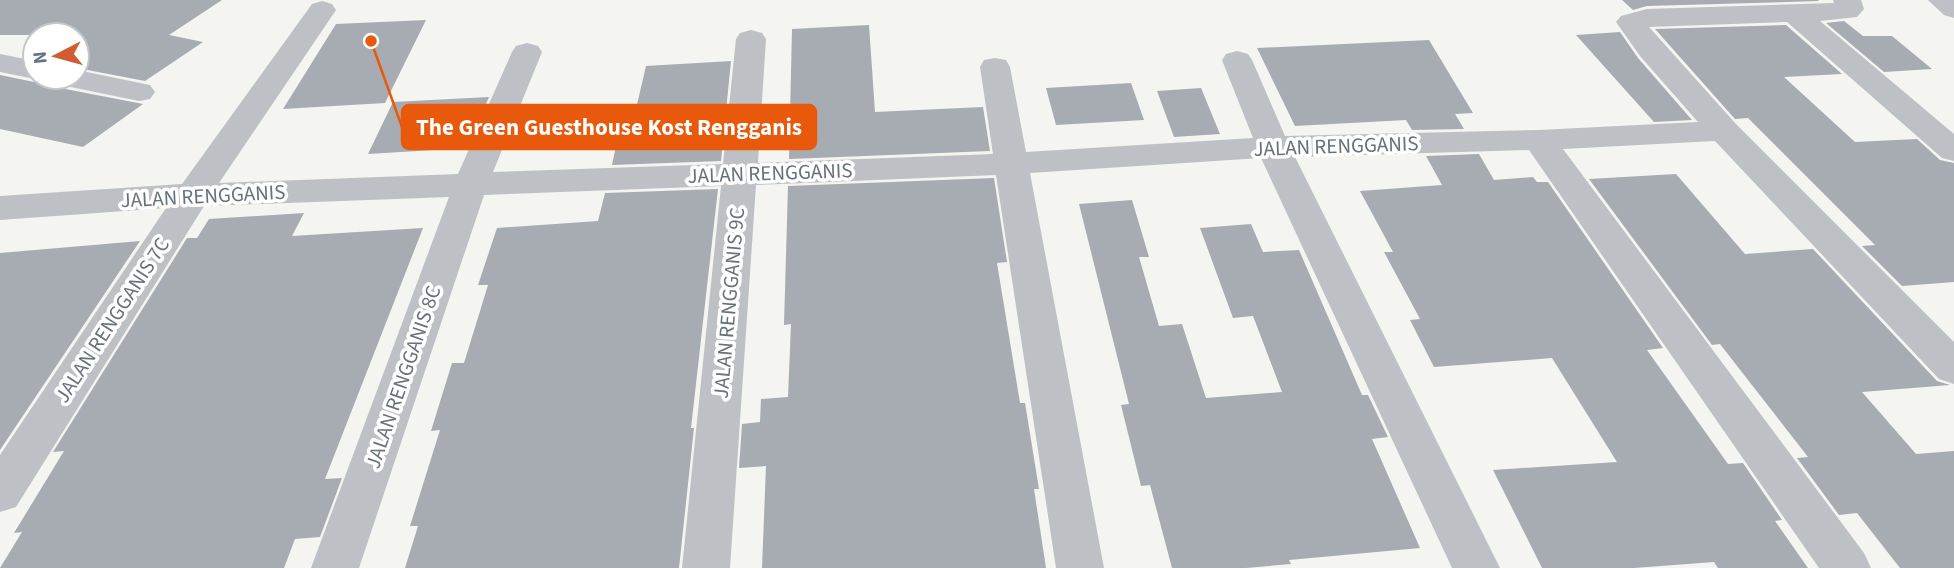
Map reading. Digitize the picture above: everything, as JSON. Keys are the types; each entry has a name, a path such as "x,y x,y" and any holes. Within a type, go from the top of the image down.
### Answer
{"street":[{"path":"1847,0 1850,9 1847,11 1647,18 1631,22 1651,50 1724,131 1954,368"},
{"path":"1942,0 1954,9"},
{"name":"JALAN RENGGANIS 7C","path":"0,493 193,195 322,10"},
{"path":"1794,13 1954,150"},
{"name":"JALAN RENGGANIS 9C","path":"706,568 751,38"},
{"name":"JALAN RENGGANIS 8C","path":"335,568 470,186 527,52"},
{"path":"1237,61 1273,147 1476,568"},
{"path":"0,63 21,67"},
{"path":"995,67 1080,568"},
{"path":"91,82 139,92"},
{"name":"JALAN RENGGANIS","path":"0,208 193,195 1011,164 1273,147 1539,140 1724,131"},
{"path":"1539,140 1847,568"}],"building":[{"path":"0,0 222,0 169,35 203,42 145,81 91,71 91,21 21,21 21,35 0,35"},
{"path":"1622,0 1819,1 1647,6 1633,10"},
{"path":"426,20 385,103 283,109 336,24"},
{"path":"1844,21 1863,36 1892,36 1932,69 1884,72 1826,23"},
{"path":"869,25 875,112 983,107 990,151 789,159 792,29"},
{"path":"1786,25 1842,74 1784,77 1855,142 1917,139 1940,160 1954,163 1954,282 1902,286 1862,246 1875,245 1748,118 1735,119 1655,29"},
{"path":"1620,32 1638,58 1692,120 1654,122 1576,35"},
{"path":"1429,40 1473,113 1455,114 1464,129 1412,130 1406,120 1295,126 1257,48"},
{"path":"731,61 721,161 612,165 620,127 632,126 646,66"},
{"path":"0,75 21,79 21,91 76,91 143,104 83,147 0,129"},
{"path":"1131,83 1144,120 1056,125 1046,88"},
{"path":"1201,88 1220,134 1174,137 1157,91"},
{"path":"489,97 467,148 368,154 393,102"},
{"path":"1479,154 1494,180 1533,177 1537,182 1548,182 1663,348 1647,350 1728,464 1743,463 1782,520 1775,521 1808,568 1718,568 1714,562 1634,568 1542,568 1493,470 1617,462 1552,358 1434,367 1410,320 1420,319 1384,252 1393,252 1360,191 1442,185 1426,156"},
{"path":"1676,174 1745,254 1813,249 1937,381 1950,385 1862,392 1916,454 1954,451 1954,568 1900,568 1857,513 1839,515 1797,458 1808,457 1720,344 1712,345 1589,179"},
{"path":"994,178 1007,262 997,263 1020,403 1025,403 1039,489 1034,489 1046,568 762,568 766,466 739,468 742,424 760,422 761,399 788,397 791,324 784,325 788,186"},
{"path":"718,189 691,428 694,428 679,568 405,568 418,526 410,526 440,430 431,431 452,363 464,363 488,285 478,285 497,228 598,221 605,193"},
{"path":"1132,200 1149,257 1139,257 1159,326 1182,324 1206,398 1282,392 1253,316 1233,318 1200,228 1251,224 1263,252 1299,250 1362,395 1368,395 1388,437 1372,439 1420,548 1289,560 1291,564 1246,568 1172,568 1150,485 1141,486 1121,405 1129,404 1079,204"},
{"path":"304,213 292,236 423,228 325,479 342,478 320,537 295,539 284,568 0,568 22,532 14,533 64,451 53,452 187,238 197,238 209,219"},
{"path":"140,241 0,450 0,253"}],"place":[{"name":"The Green Guesthouse Kost Rengganis","path":"371,41"}]}
